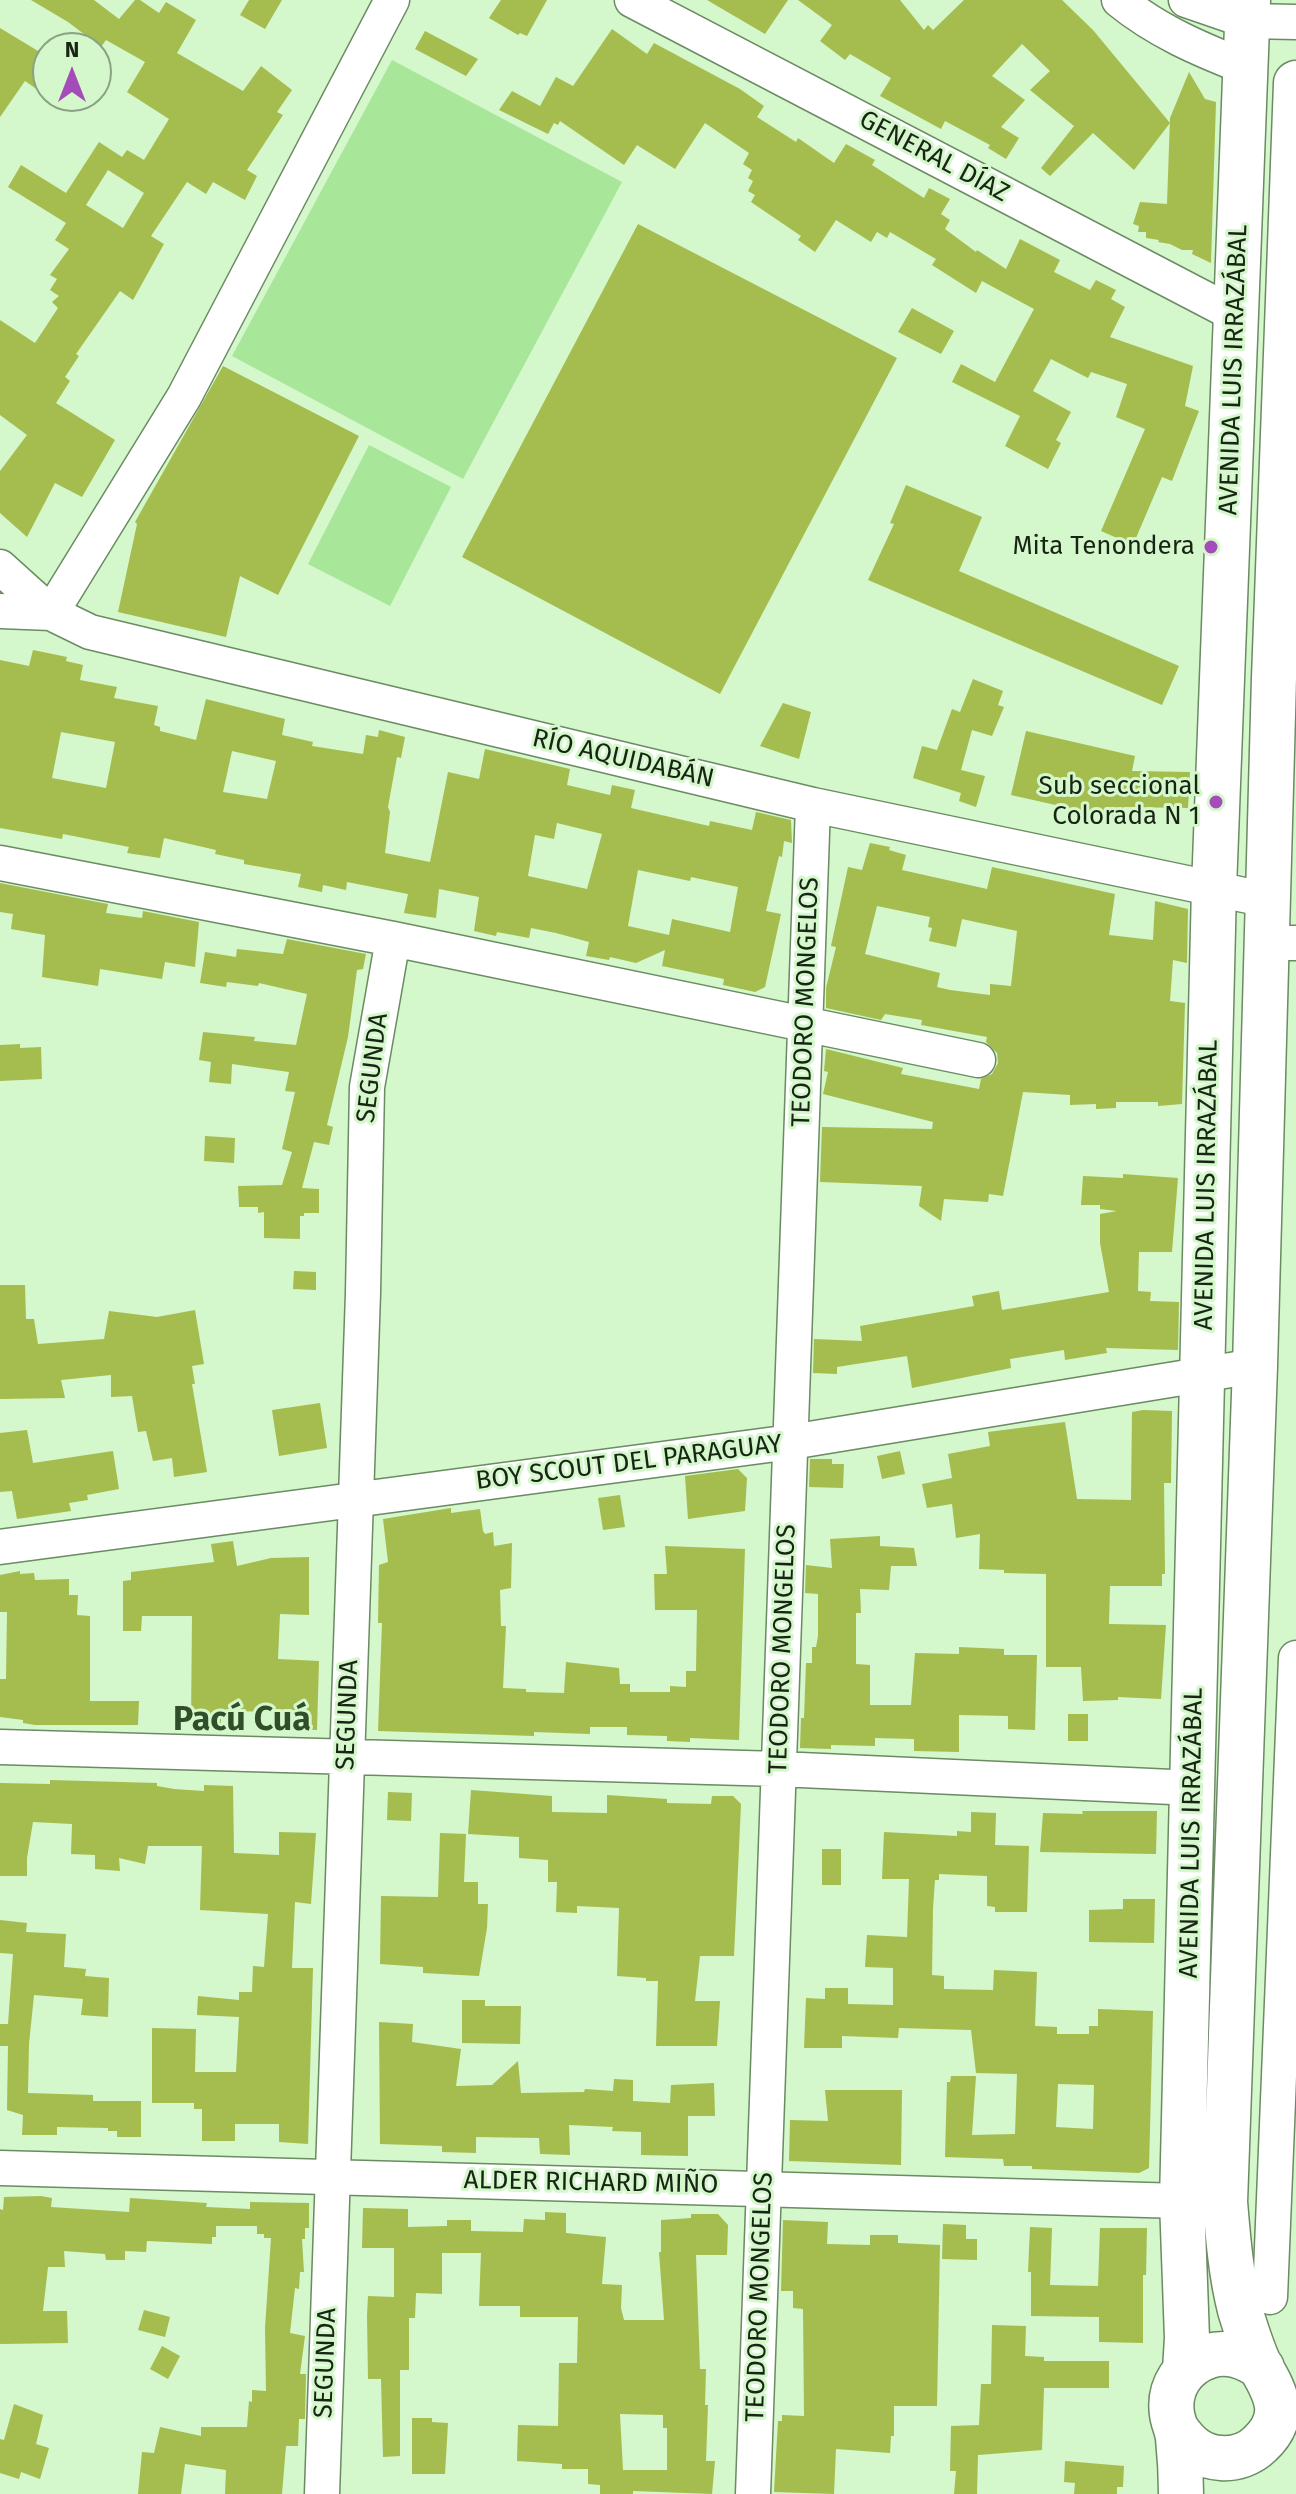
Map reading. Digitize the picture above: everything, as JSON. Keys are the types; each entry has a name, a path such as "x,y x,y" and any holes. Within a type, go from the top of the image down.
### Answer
{"main road":[{"name":"AVENIDA LUIS IRRAZÁBAL","path":"1181,2494 1181,2462 1172,2399 1176,2384 1185,2370 1187,2338 1182,2201 1214,888 1248,10"},
{"name":"AVENIDA LUIS IRRAZÁBAL","path":"1222,2494 1266,2444 1277,2406 1276,2377 1249,2337 1234,2283 1225,2202 1255,1366 1281,943 1268,900 1291,318 1296,83"},
{"path":"1185,2370 1198,2360 1214,2354 1231,2354 1248,2358 1276,2377"},
{"path":"1177,2430 1186,2443 1212,2457 1227,2459 1266,2444"}],"street":[{"path":"0,611 51,613 184,397 392,0"},
{"name":"GENERAL DÍAZ","path":"632,0 1236,315"},
{"path":"1119,0 1184,43 1245,67"},
{"path":"1186,0 1296,22"},
{"path":"1241,180 1294,217"},
{"name":"RÍO AQUIDABÁN","path":"0,567 51,613 90,632 813,805 1268,900"},
{"name":"TEODORO MONGELOS","path":"753,2494 813,805"},
{"path":"0,863 393,939 978,1060"},
{"name":"SEGUNDA","path":"322,2494 363,1293 367,1087 393,939"},
{"name":"BOY SCOUT DEL PARAGUAY","path":"0,1547 791,1442 1255,1366"},
{"path":"1270,2297 1296,1658"},
{"path":"0,1747 779,1769 1194,1788"},
{"path":"1238,1849 1288,1850"},
{"name":"ALDER RICHARD MIÑO","path":"0,2168 1182,2201"}],"green space":[{"path":"392,60 622,182 463,479 232,356"},
{"path":"369,445 451,487 390,606 308,564"}],"building":[{"path":"31,0 94,0 119,19 135,0 159,13 166,2 196,20 177,53 243,91 261,66 292,90 277,112 283,115 247,170 257,176 245,200 213,182 206,194 187,182 151,236 164,244 133,300 120,291 76,354 79,356 65,377 70,381 56,403 115,440 82,497 55,483 27,537 0,513 0,471 27,435 0,415 0,320 35,343 58,308 52,302 59,296 50,290 57,279 50,275 69,249 55,240 66,223 8,187 21,165 66,193 99,142 122,157 127,150 144,160 169,119 127,92 145,62 112,43 112,32 81,32","holes":["108,170 144,193 123,228 86,205"]},
{"path":"249,0 282,0 265,29 240,15"},
{"path":"501,0 547,0 527,36 518,35 489,18"},
{"path":"707,0 788,0 765,34"},
{"path":"798,0 900,0 924,30 928,25 933,30 964,0 1062,0 1093,30 1170,123 1134,170 1093,133 1050,176 1041,168 1074,126 1030,90 1050,71 1022,44 992,76 1025,100 1001,127 1019,138 1006,159 988,148 990,145 945,121 941,129 880,96 891,78 850,54 845,60 820,41 832,25"},
{"path":"0,28 32,47 32,86 25,81 0,117"},
{"path":"612,29 647,54 654,43 740,89 764,106 757,117 796,142 798,138 834,163 846,144 875,160 872,165 924,198 929,188 950,199 941,214 950,220 945,229 1006,269 1020,239 1060,260 1054,272 1090,290 1096,280 1116,290 1111,299 1125,307 1110,337 1193,366 1185,406 1199,411 1172,481 1162,477 1133,545 1101,531 1145,429 1116,417 1127,384 1091,372 1088,378 1051,359 1033,391 1071,412 1056,440 1061,443 1048,469 1005,446 1020,416 952,382 961,364 995,382 1034,309 982,281 976,293 932,265 936,259 890,232 887,238 877,232 871,242 836,220 815,252 798,240 801,236 751,202 755,195 748,191 753,181 748,178 752,170 743,164 749,153 705,123 675,169 637,145 624,165 560,121 558,125 554,123 548,134 499,110 512,91 540,106 556,77 573,86"},
{"path":"425,31 478,59 466,76 415,49"},
{"path":"1189,72 1205,99 1216,102 1211,263 1192,254 1193,250 1182,250 1146,238 1146,232 1138,232 1139,226 1133,224 1140,202 1167,204 1170,118"},
{"path":"638,224 897,358 720,694 462,557"},
{"path":"912,308 954,331 941,354 898,332"},
{"path":"223,366 359,436 278,595 240,576 226,637 118,612 135,522"},
{"path":"906,485 982,517 959,571 1179,666 1162,705 868,580 894,524 890,523"},
{"path":"33,650 67,657 66,661 83,665 80,680 117,687 114,698 158,706 154,725 160,727 160,731 196,740 206,699 285,719 282,735 313,742 312,746 363,754 366,735 378,737 379,730 405,737 401,758 397,757 388,807 385,853 430,862 448,772 479,779 485,749 570,769 567,785 610,795 612,785 635,790 631,808 709,826 710,821 752,830 756,812 791,820 792,843 784,841 766,911 781,914 765,987 755,992 723,985 724,979 662,966 665,950 636,963 586,956 589,942 531,928 529,938 474,931 479,897 439,889 436,918 404,913 408,894 347,882 346,890 323,885 322,892 298,887 301,874 244,864 244,860 215,854 216,850 164,838 160,858 127,853 129,847 63,834 62,839 0,828 0,660 29,666","holes":["61,732 115,742 106,788 52,778","232,751 276,761 267,799 223,792","557,823 602,834 587,889 528,876 535,835 554,839","638,870 738,887 730,932 672,919 669,935 628,926"]},
{"path":"973,679 1003,691 998,705 1004,707 992,736 972,730 961,770 985,776 976,807 959,801 961,793 913,778 922,746 937,750 952,709 960,712"},
{"path":"783,703 811,712 799,759 760,746"},
{"path":"1026,731 1135,756 1132,771 1190,772 1188,808 1124,807 1122,820 1011,795"},
{"path":"870,843 890,847 889,850 906,855 902,870 987,889 992,867 1115,894 1109,935 1153,940 1155,901 1188,909 1187,963 1173,960 1170,1001 1185,1003 1182,1104 1158,1106 1158,1102 1116,1102 1116,1108 1096,1109 1096,1104 1070,1105 1070,1095 1023,1092 1003,1196 989,1194 988,1202 944,1199 941,1221 919,1206 922,1186 820,1182 822,1127 932,1129 933,1122 823,1094 828,1072 824,1071 826,1049 903,1068 901,1074 979,1089 981,1079 992,1074 998,1063 997,1053 986,1042 987,1037 921,1025 922,1020 885,1014 881,1020 826,1008 826,988 836,947 831,946 848,867 862,870","holes":["877,906 930,917 928,927 932,928 929,941 956,947 962,919 1017,931 1011,986 990,984 990,995 950,990 937,987 940,973 865,954"]},
{"path":"0,883 108,904 106,913 142,918 143,911 199,922 195,967 165,962 162,979 100,969 98,986 42,977 45,935 11,929 13,914 0,912"},
{"path":"287,939 366,954 363,969 357,970 348,1037 327,1125 333,1127 329,1145 314,1142 302,1188 319,1189 319,1213 300,1216 300,1239 264,1238 264,1212 258,1213 258,1207 239,1207 238,1186 282,1185 292,1152 282,1149 295,1092 285,1091 289,1072 232,1064 231,1084 209,1082 211,1062 199,1060 203,1032 296,1045 307,994 259,983 258,986 227,982 226,987 200,983 205,952 236,957 237,949 283,954"},
{"path":"20,1044 20,1048 41,1047 42,1079 0,1081 0,1045"},
{"path":"205,1136 235,1138 234,1163 204,1161"},
{"path":"1123,1174 1178,1178 1172,1252 1139,1252 1138,1291 1151,1292 1150,1301 1179,1302 1178,1350 1106,1348 1107,1353 1065,1360 1064,1350 1010,1359 1011,1368 912,1388 907,1356 837,1367 837,1374 813,1373 814,1339 862,1341 860,1326 974,1306 972,1296 999,1291 1002,1310 1109,1292 1100,1243 1100,1214 1117,1211 1100,1209 1100,1205 1081,1205 1083,1176 1123,1178"},
{"path":"294,1271 316,1272 316,1290 293,1289"},
{"path":"0,1285 25,1285 26,1319 34,1319 38,1344 104,1339 109,1311 157,1317 195,1310 204,1364 192,1366 195,1384 192,1384 207,1472 174,1477 172,1458 153,1461 146,1431 138,1432 132,1396 111,1397 111,1375 61,1380 65,1398 0,1399"},
{"path":"320,1403 327,1448 279,1456 272,1410"},
{"path":"1172,1411 1171,1483 1164,1483 1165,1574 1162,1574 1162,1586 1110,1586 1109,1624 1166,1625 1161,1699 1118,1697 1118,1700 1083,1701 1081,1667 1046,1667 1046,1574 979,1569 980,1534 956,1538 952,1504 927,1508 922,1484 952,1478 948,1454 990,1446 988,1432 1065,1422 1077,1499 1131,1500 1132,1412"},
{"path":"27,1430 33,1463 113,1451 119,1489 87,1495 88,1500 69,1503 71,1511 17,1519 12,1491 0,1492 0,1433"},
{"path":"900,1451 905,1474 882,1479 877,1456"},
{"path":"810,1459 832,1459 832,1464 844,1464 843,1488 809,1487"},
{"path":"738,1469 747,1478 745,1511 688,1519 685,1476"},
{"path":"620,1495 625,1527 603,1530 598,1498"},
{"path":"451,1508 451,1513 480,1509 483,1531 485,1534 493,1532 494,1546 512,1543 511,1588 500,1590 501,1626 506,1626 503,1688 526,1689 526,1692 564,1693 566,1662 619,1668 620,1684 630,1684 630,1692 670,1692 670,1686 686,1687 686,1671 696,1671 697,1610 655,1610 654,1574 667,1574 665,1546 745,1549 739,1740 690,1738 690,1742 667,1741 667,1736 627,1735 627,1727 590,1727 590,1734 534,1732 534,1736 378,1731 382,1623 378,1623 379,1565 388,1562 383,1519"},
{"path":"880,1536 880,1546 914,1548 917,1566 891,1566 889,1590 860,1589 861,1613 856,1613 856,1664 870,1665 870,1705 911,1705 915,1653 959,1654 959,1647 1004,1649 1004,1655 1037,1655 1035,1730 1008,1729 1008,1716 959,1715 959,1752 914,1751 914,1739 875,1738 875,1746 800,1748 806,1663 812,1663 812,1647 816,1647 818,1636 818,1594 805,1593 806,1565 832,1568 830,1539"},
{"path":"233,1541 237,1566 271,1558 309,1557 309,1615 280,1614 278,1659 319,1661 317,1730 288,1729 288,1712 221,1711 221,1726 191,1725 192,1616 142,1616 141,1631 123,1631 123,1581 131,1580 131,1572 214,1562 211,1544"},
{"path":"20,1571 20,1574 34,1573 35,1580 69,1579 69,1595 78,1595 77,1615 90,1616 90,1701 139,1701 138,1725 35,1725 0,1717 0,1679 6,1679 7,1612 0,1612 0,1575"},
{"path":"1068,1714 1088,1714 1088,1741 1068,1741"},
{"path":"50,1780 157,1783 157,1786 174,1789 204,1791 204,1785 233,1786 234,1853 279,1855 279,1832 316,1833 311,1904 295,1902 292,1968 313,1968 308,2144 279,2142 279,2124 235,2124 235,2141 202,2141 202,2109 194,2109 194,2103 152,2103 152,2028 196,2029 195,2072 236,2072 239,2017 197,2015 198,1996 239,2000 239,1992 252,1992 253,1966 264,1967 268,1914 200,1910 202,1846 148,1846 145,1864 119,1858 120,1871 95,1869 95,1855 71,1854 72,1824 33,1822 27,1876 0,1876 0,1783 50,1784"},
{"path":"471,1790 552,1796 552,1812 607,1813 607,1795 667,1799 667,1803 711,1804 712,1796 733,1796 741,1804 734,1956 700,1956 695,2001 720,2001 717,2046 656,2046 658,1981 617,1976 619,1908 577,1906 577,1913 556,1912 557,1882 548,1882 548,1860 519,1858 519,1837 468,1834"},
{"path":"388,1792 412,1793 411,1821 387,1820"},
{"path":"1082,1811 1157,1811 1156,1854 1040,1852 1043,1813 1083,1814"},
{"path":"971,1812 996,1813 995,1845 1029,1846 1027,1912 995,1912 995,1907 987,1906 987,1876 939,1874 939,1880 935,1880 933,1908 932,1975 944,1976 944,1989 993,1990 994,1970 1037,1972 1035,2026 1057,2027 1057,2034 1089,2034 1089,2026 1098,2026 1098,2009 1153,2011 1149,2168 1139,2173 1032,2169 1032,2166 1004,2166 1003,2159 945,2157 947,2082 950,2082 951,2076 976,2076 972,2135 1015,2134 1017,2074 976,2073 971,2030 899,2028 898,2038 842,2036 842,2048 804,2048 806,1998 825,1999 825,1988 848,1988 848,2004 893,2005 893,1968 865,1967 867,1935 907,1937 909,1879 882,1879 884,1832 957,1836 957,1831 971,1832","holes":["1058,2084 1094,2085 1093,2129 1056,2127"]},
{"path":"440,1833 466,1834 464,1882 478,1882 478,1904 488,1904 479,1976 423,1973 423,1967 380,1964 381,1896 438,1897"},
{"path":"822,1849 841,1849 841,1885 822,1885"},
{"path":"1123,1899 1155,1899 1154,1943 1089,1942 1089,1910 1123,1909"},
{"path":"0,1920 27,1923 26,1932 66,1934 64,1967 86,1969 85,1976 109,1978 108,2017 81,2015 83,1999 34,1995 28,2093 93,2095 93,2101 141,2101 141,2137 117,2137 117,2131 108,2131 108,2128 57,2127 57,2135 22,2135 23,2115 7,2110 8,2046 0,2046 0,2024 8,2024 13,1954 0,1953"},
{"path":"462,2000 485,2000 485,2006 521,2006 520,2044 462,2043"},
{"path":"379,2022 413,2024 412,2042 461,2049 456,2086 492,2085 518,2061 521,2093 584,2092 585,2089 613,2091 614,2079 633,2080 633,2101 670,2103 671,2085 714,2083 715,2116 688,2116 688,2156 641,2155 641,2132 569,2125 570,2155 540,2154 539,2138 476,2137 476,2153 442,2152 442,2146 380,2144"},
{"path":"825,2090 902,2090 901,2165 789,2161 790,2120 828,2121"},
{"path":"4,2197 52,2198 51,2207 129,2212 130,2198 250,2209 250,2202 309,2203 309,2228 305,2228 305,2239 302,2239 304,2272 300,2272 299,2289 295,2288 290,2333 305,2336 300,2374 306,2374 305,2419 299,2419 298,2446 286,2446 282,2494 225,2494 226,2470 185,2464 181,2494 138,2494 142,2452 154,2453 160,2427 201,2436 201,2427 247,2427 252,2390 266,2391 265,2328 271,2238 257,2234 257,2226 216,2226 212,2244 147,2241 146,2252 125,2251 125,2260 106,2260 105,2254 64,2251 65,2267 48,2267 43,2311 67,2311 68,2343 0,2344 0,2209 3,2210"},
{"path":"363,2208 408,2209 408,2227 447,2226 447,2220 471,2220 471,2231 523,2232 524,2219 545,2220 545,2212 566,2213 566,2233 606,2237 602,2284 622,2285 624,2320 664,2320 659,2252 661,2220 691,2218 691,2214 718,2214 728,2225 727,2255 696,2255 700,2369 706,2369 705,2405 708,2405 706,2461 715,2461 712,2494 633,2491 633,2494 600,2494 600,2485 588,2484 588,2469 562,2469 562,2464 517,2461 518,2425 558,2426 559,2363 577,2363 578,2317 520,2317 520,2306 479,2306 481,2253 442,2253 442,2294 416,2293 415,2318 409,2318 409,2370 400,2370 400,2456 383,2457 381,2379 368,2379 368,2296 394,2297 394,2248 362,2248","holes":["620,2414 663,2415 663,2428 667,2428 667,2470 623,2470"]},
{"path":"783,2220 828,2222 827,2244 870,2245 870,2235 898,2235 898,2243 940,2245 937,2406 894,2406 894,2436 891,2436 890,2453 836,2449 834,2494 774,2492 778,2421 782,2421 782,2415 804,2416 803,2309 793,2308 793,2291 781,2291"},
{"path":"943,2224 966,2225 966,2239 977,2239 977,2260 942,2259"},
{"path":"1030,2227 1052,2228 1050,2285 1098,2286 1100,2228 1147,2228 1143,2343 1099,2342 1099,2317 1031,2316 1031,2272 1028,2272"},
{"path":"144,2310 170,2317 165,2337 138,2330"},
{"path":"992,2325 1026,2326 1025,2356 1044,2357 1044,2361 1109,2361 1109,2388 1044,2388 1042,2450 978,2455 977,2494 954,2494 956,2471 950,2471 951,2426 979,2425 981,2384 991,2384"},
{"path":"162,2346 180,2356 168,2379 150,2369"},
{"path":"14,2404 43,2415 36,2444 49,2448 40,2479 21,2472 19,2479 0,2473 0,2439 4,2440"},
{"path":"412,2418 432,2418 432,2422 448,2423 445,2474 412,2474"},
{"path":"1065,2461 1124,2466 1123,2487 1117,2487 1117,2494 1074,2494 1075,2483 1064,2482"}],"place":[{"name":"Mita Tenondera","path":"1211,547"},
{"name":"Sub seccional Colorada N 1","path":"1216,802"}],"district":[{"name":"Pacú Cuá","path":"242,1721"}]}
